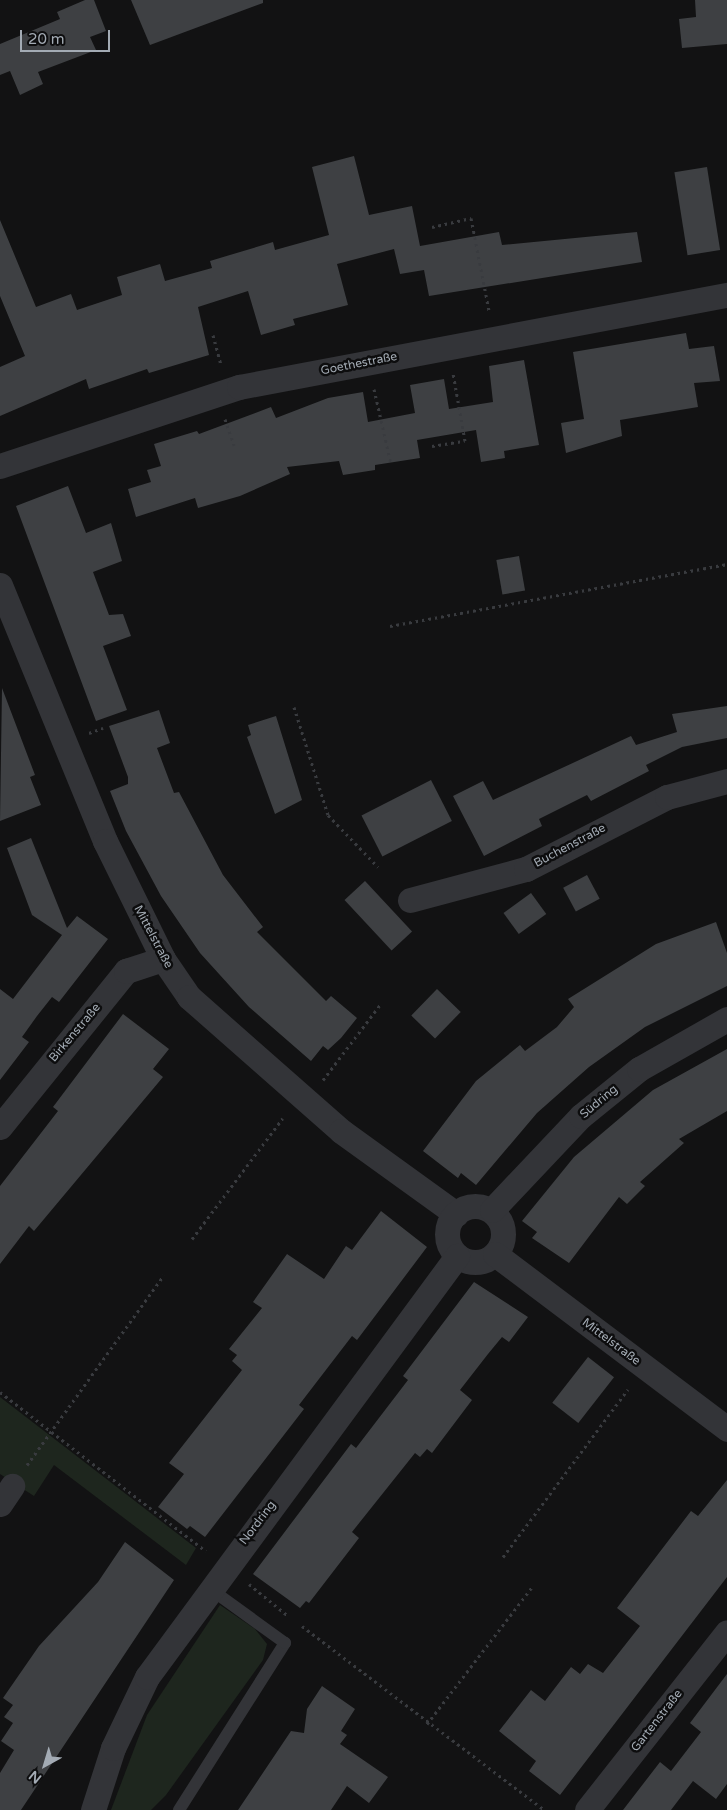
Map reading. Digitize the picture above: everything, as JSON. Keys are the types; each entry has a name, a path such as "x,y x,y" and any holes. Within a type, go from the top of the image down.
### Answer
{"street":[{"name":"Goethestraße","path":"0,466 239,387 727,295"},
{"name":"Mittelstraße","path":"0,585 72,767 163,959 189,997 303,1099 456,1214"},
{"name":"Buchenstraße","path":"410,900 526,869 667,798 727,782"},
{"name":"Birkenstraße","path":"0,1127 126,971 163,959"},
{"name":"Südring","path":"492,1210 581,1116 632,1075 727,1019"},
{"path":"471,1206 492,1210 504,1232 495,1254 476,1263 457,1256 447,1230 456,1214 471,1206"},
{"name":"Mittelstraße","path":"495,1254 727,1430"},
{"name":"Nordring","path":"93,1810 113,1748 147,1677 225,1566 457,1256"},
{"name":"Gartenstraße","path":"587,1810 727,1632"}],"lane":[{"path":"179,1810 285,1643 209,1588"}],"path":[{"path":"432,227 472,218 495,338"},
{"path":"432,446 465,441 448,347"},
{"path":"368,363 391,464"},
{"path":"390,626 727,564"},
{"path":"294,707 328,815 378,867"},
{"path":"192,1239 380,1005"},
{"path":"6,1495 164,1275"},
{"path":"503,1557 644,1367"},
{"path":"0,1392 427,1724 544,1810"},
{"path":"427,1724 533,1586"}],"shaded area":[{"path":"0,1397 196,1548 186,1565 54,1465 34,1496 0,1474"},
{"path":"220,1605 255,1629 267,1644 263,1660 166,1795 151,1810 111,1810 147,1715"}],"building":[{"path":"85,0 94,0 106,31 90,37 96,50 38,72 43,84 20,95 10,71 0,75 0,44 60,19 57,12"},
{"path":"131,0 263,0 263,3 150,45"},
{"path":"695,0 727,0 727,44 682,48 679,19 696,17"},
{"path":"354,156 369,215 412,206 420,246 499,232 502,245 637,232 642,262 429,296 424,270 400,274 394,249 337,264 348,305 293,319 295,325 261,335 248,291 198,307 209,355 149,373 147,369 89,389 86,379 0,416 0,367 25,356 0,296 0,220 36,307 71,294 77,310 122,295 117,277 160,264 165,281 212,268 210,261 273,242 275,250 329,235 312,167"},
{"path":"707,167 720,250 688,255 674,172"},
{"path":"686,333 689,349 714,346 720,381 694,383 698,407 620,420 622,436 566,453 561,423 584,419 573,352"},
{"path":"524,360 539,445 504,451 505,458 481,462 476,430 417,440 420,458 375,465 375,470 343,475 339,461 287,467 290,474 240,496 198,508 195,498 136,517 128,489 151,482 147,470 161,466 154,444 197,431 199,434 271,407 276,418 328,398 363,392 368,422 415,413 410,385 444,379 449,409 493,402 489,366"},
{"path":"68,486 86,533 111,523 122,561 93,572 109,615 123,614 131,636 103,646 127,710 96,721 16,506"},
{"path":"519,556 525,590 502,594 496,560"},
{"path":"2,688 35,775 30,777 41,805 0,821"},
{"path":"727,706 727,738 682,747 646,765 649,771 591,801 587,795 539,819 542,826 484,856 453,796 483,781 493,800 631,736 636,745 677,732 672,714"},
{"path":"159,710 170,743 157,748 174,793 179,792 223,875 263,927 257,932 326,1001 331,996 357,1018 341,1038 328,1050 323,1046 311,1061 249,1007 200,953 161,896 126,831 110,791 128,784 128,777 109,726"},
{"path":"276,716 302,800 275,814 247,737 251,735 248,725"},
{"path":"431,780 452,821 382,856 362,815"},
{"path":"31,838 67,928 77,916 108,939 59,1002 52,997 37,1016 22,1037 29,1042 0,1080 0,989 13,999 62,935 32,915 7,848"},
{"path":"587,875 600,899 576,912 563,888"},
{"path":"365,881 412,931 392,951 345,900"},
{"path":"531,893 546,914 519,934 503,913"},
{"path":"716,922 727,953 727,986 645,1027 589,1067 537,1113 476,1185 461,1173 458,1178 423,1151 476,1081 520,1045 525,1051 557,1027 574,1007 568,999 656,944"},
{"path":"437,989 461,1012 435,1039 411,1016"},
{"path":"123,1014 169,1049 153,1069 163,1077 34,1231 29,1226 0,1264 0,1186 58,1111 53,1107"},
{"path":"727,1049 727,1111 679,1139 684,1143 640,1182 645,1186 627,1204 619,1197 569,1263 532,1238 537,1232 522,1221 574,1157 653,1090"},
{"path":"381,1211 427,1247 357,1340 352,1336 299,1405 304,1409 205,1537 190,1526 187,1529 158,1507 184,1474 169,1463 242,1370 232,1361 237,1355 229,1349 262,1308 253,1302 287,1254 324,1279 346,1246 352,1250"},
{"path":"474,1282 528,1317 509,1342 502,1337 488,1354 460,1390 472,1400 432,1453 427,1449 420,1457 415,1453 352,1532 359,1538 309,1603 306,1601 300,1608 253,1574 351,1444 356,1448 408,1380 403,1376"},
{"path":"588,1357 614,1377 578,1423 552,1403"},
{"path":"727,1480 727,1577 560,1795 529,1771 536,1761 499,1731 531,1690 545,1701 571,1667 580,1674 588,1664 603,1673 640,1626 617,1608 691,1511 698,1516"},
{"path":"125,1542 174,1580 21,1810 0,1810 0,1773 14,1750 1,1741 13,1723 4,1717 13,1705 3,1698 39,1646 98,1582"},
{"path":"727,1674 727,1784 716,1799 693,1781 671,1810 623,1810 660,1762 671,1771 701,1732 690,1723"},
{"path":"322,1686 355,1709 341,1731 347,1735 340,1744 388,1777 369,1803 347,1786 331,1810 238,1810 291,1731 304,1733 307,1709"}]}
